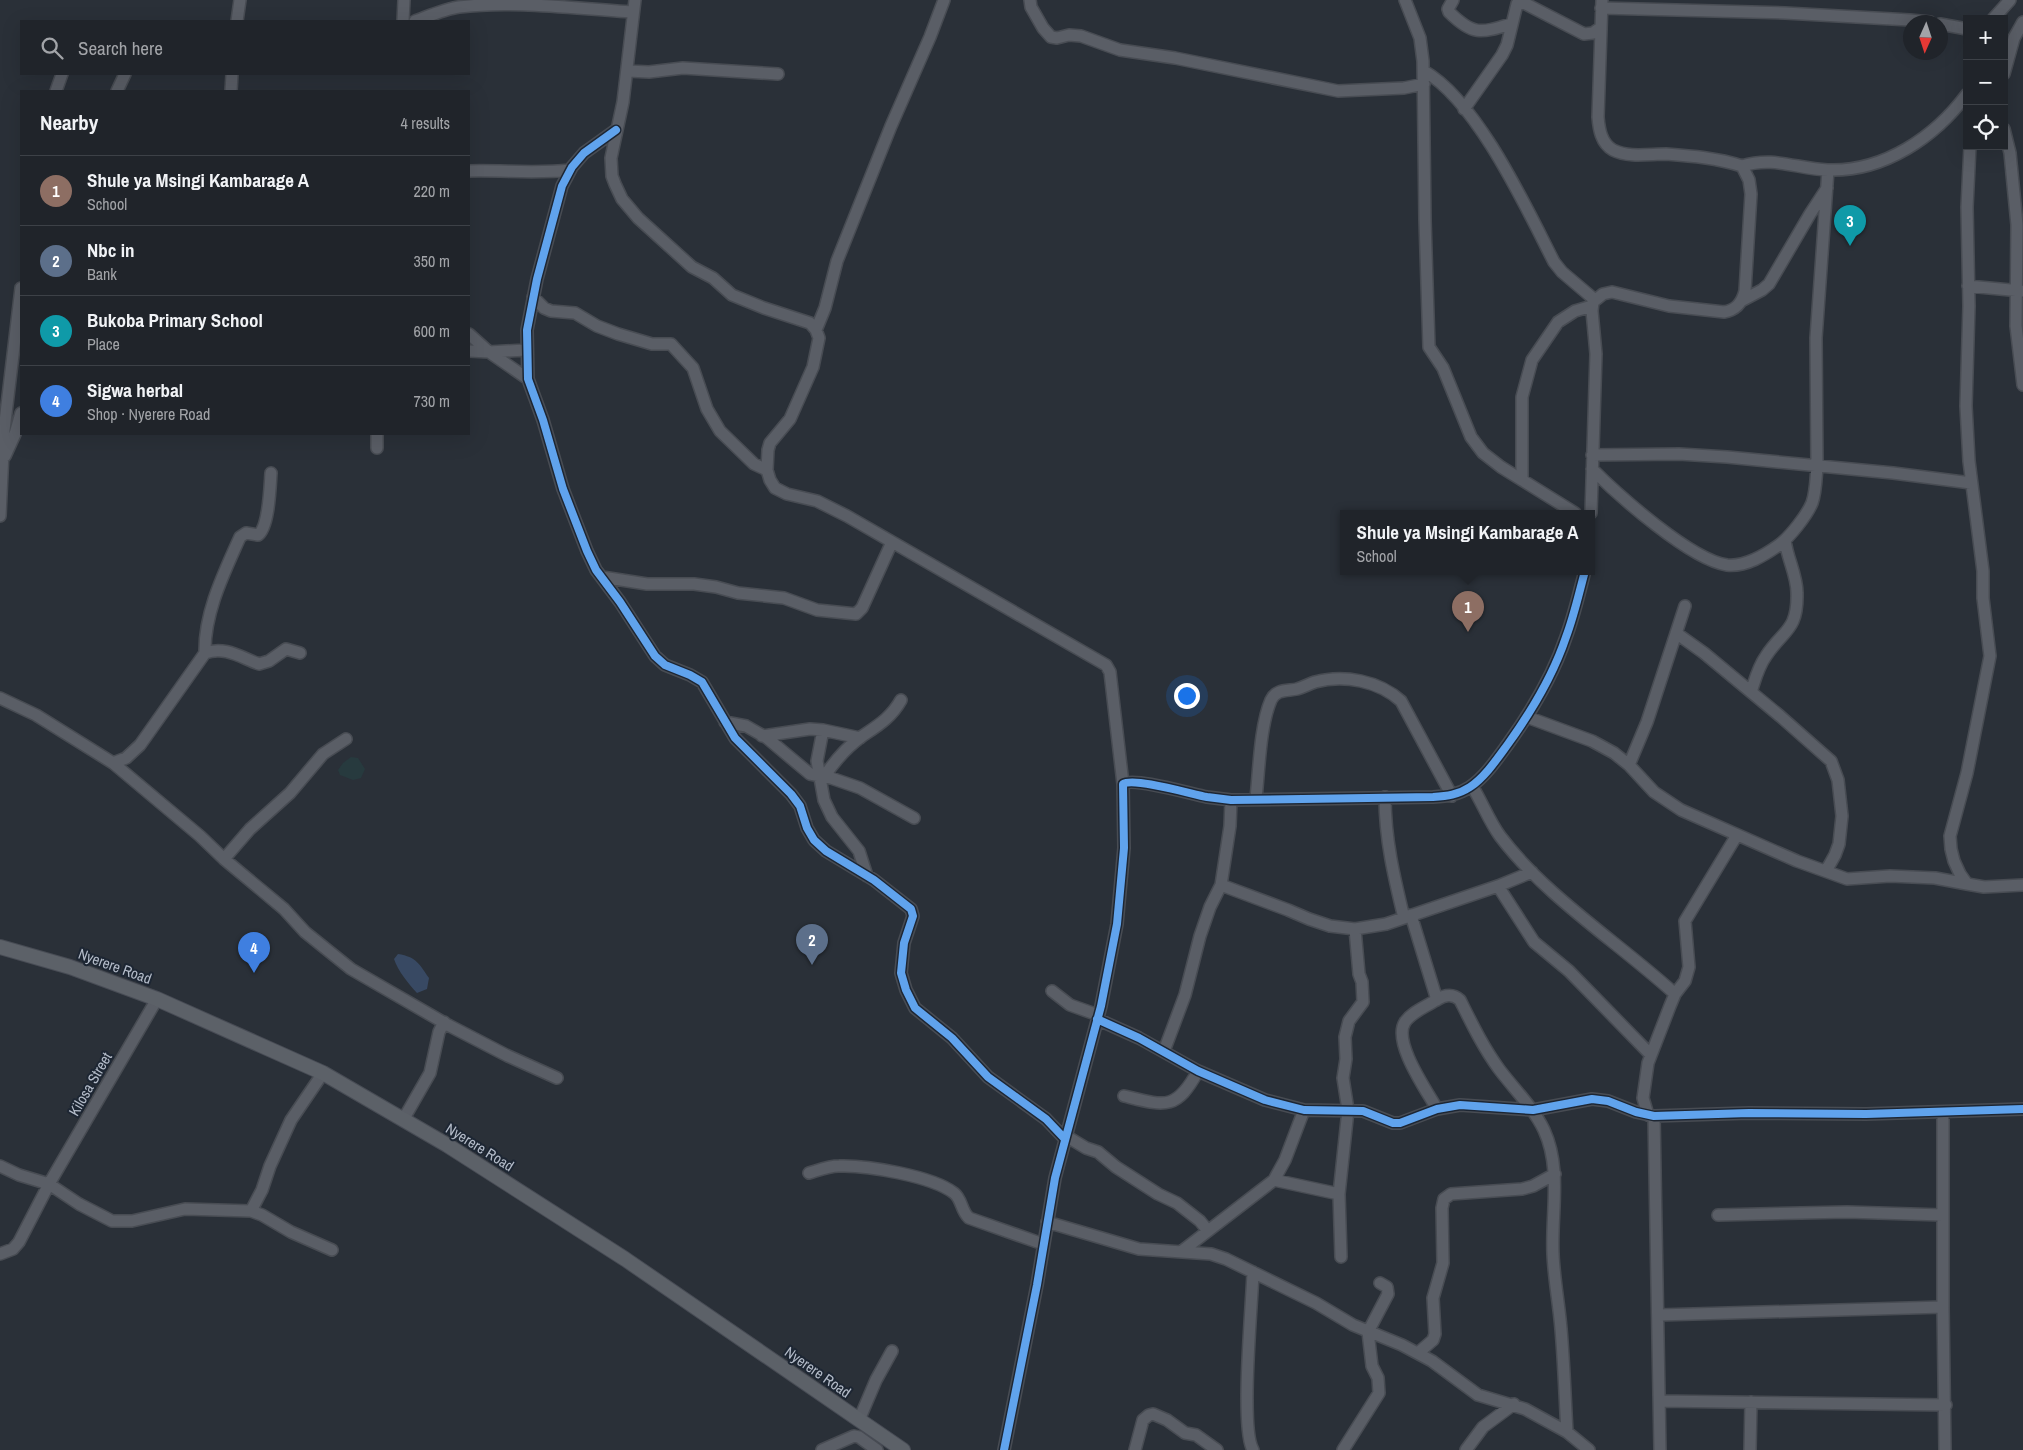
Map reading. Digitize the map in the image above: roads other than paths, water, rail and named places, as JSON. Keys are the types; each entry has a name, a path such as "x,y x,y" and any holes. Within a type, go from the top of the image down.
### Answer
{"main road":[{"name":"Nyerere Road","path":"0,947 70,967 158,999 323,1072 446,1145 625,1259 859,1420 896,1448"}],"street":[{"path":"237,20 240,0"},
{"path":"403,20 404,0"},
{"path":"635,0 624,102 611,158 612,176 622,199 638,218 682,259 692,267 713,278 732,295 810,323 816,330 818,338 813,367 790,419 770,443 766,470 770,480 776,488 787,494 824,504 892,542 1106,665 1110,672 1123,784 1123,876 1117,924 1098,1017 1055,1178 1037,1285 1004,1450"},
{"path":"816,330 825,308 836,261 944,0"},
{"path":"1030,0 1031,7 1043,28 1052,37 1056,38 1069,35 1081,36 1120,50 1174,58 1338,92 1404,88 1424,84"},
{"path":"1405,0 1420,38 1424,70 1424,220 1428,343 1443,368 1471,437 1483,453 1570,510"},
{"path":"1452,0 1448,9 1449,12 1474,31 1483,32 1512,24"},
{"path":"1996,15 2010,0"},
{"path":"1464,109 1507,46 1517,4 1520,2 1584,34 1592,33 1600,28"},
{"path":"418,20 458,7 484,4 634,12"},
{"path":"1903,20 1602,4 1598,116 1601,135 1605,143 1612,149 1631,154 1668,154 1722,159 1742,166 1757,161 1828,170 1861,169 1886,160 1914,144 1938,127 1963,99"},
{"path":"2008,60 2014,38 2023,22"},
{"path":"1948,26 1963,29"},
{"path":"628,71 649,72 683,68 778,74"},
{"path":"1424,70 1450,91 1464,109 1490,145 1520,195 1554,262 1594,303 1596,354 1591,510"},
{"path":"56,90 62,75"},
{"path":"117,90 125,75"},
{"path":"231,90 232,75"},
{"path":"616,130 584,153 570,170 562,186 533,297 526,350 528,379 543,420 566,498 587,551 602,577 655,656 664,665 702,682 735,738 791,794 800,806 807,828 814,840 826,851 867,876 901,899 912,909 913,916 904,942 902,972 906,990 915,1008 952,1038 988,1077 1046,1119 1065,1138 1098,1152 1116,1167 1182,1207 1208,1230"},
{"path":"2008,145 2017,225 2019,290 2016,326 2023,384"},
{"path":"1967,884 1954,861 1950,836 1967,773 1990,656 1983,598 1983,571 1971,483 1966,406 1969,306 1967,207 1970,150"},
{"path":"1742,166 1749,180 1751,210 1743,300"},
{"path":"470,171 494,170 535,173 570,170"},
{"path":"1592,469 1624,499 1678,541 1696,553 1713,560 1728,565 1750,562 1785,540 1811,504 1817,466 1816,338 1828,170"},
{"path":"1522,480 1522,397 1532,360 1558,322 1594,303 1603,294 1612,292 1669,306 1724,312 1736,307 1743,300 1762,290 1768,284 1828,187"},
{"path":"1968,286 2019,290"},
{"path":"0,516 4,430 20,296"},
{"path":"533,297 544,308 551,311 575,313 597,326 618,334 652,344 671,344 693,368 707,409 720,431 754,464 766,470"},
{"path":"470,335 489,352 528,379"},
{"path":"470,351 526,350"},
{"path":"2,462 15,434 20,416"},
{"path":"377,448 378,435"},
{"path":"1592,455 1679,454 1727,457 1893,473 1971,483"},
{"path":"205,653 204,638 209,617 240,537 246,533 258,535 264,528 271,473"},
{"path":"1751,692 1764,658 1772,646 1788,631 1794,619 1797,588 1787,555 1785,540"},
{"path":"602,577 647,584 694,584 716,587 784,598 818,610 856,614 862,608 892,542"},
{"path":"1123,784 1133,782 1150,784 1208,797 1231,800 1256,798 1452,796 1472,786 1495,762 1527,717 1554,666 1567,636 1584,575"},
{"path":"1629,765 1647,722 1685,606"},
{"path":"1676,633 1798,730 1831,761 1841,796 1840,834 1835,855 1826,871"},
{"path":"113,764 126,758 140,745 205,653 213,650 230,652 259,664 269,661 286,649 300,652"},
{"path":"1256,798 1266,716 1274,696 1283,691 1296,689 1315,682 1342,679 1380,686 1390,691 1401,701 1452,796"},
{"path":"0,698 36,715 113,764 200,836 284,910 305,932 351,969 508,1056 557,1078"},
{"path":"822,777 860,738 885,721 895,711 901,700"},
{"path":"1527,717 1592,741 1614,753 1629,765 1645,784 1668,802 1697,818 1847,879 1890,876 1935,878 1984,887 2023,886"},
{"path":"725,722 746,726 762,736 806,771 860,788 914,818"},
{"path":"762,736 810,729 860,738"},
{"path":"823,730 817,761 822,777 827,808 839,827 859,851 867,876"},
{"path":"224,859 250,829 290,793 323,754 346,739"},
{"path":"1472,786 1500,836 1532,872 1675,994"},
{"path":"1385,797 1385,826 1390,855 1408,916 1437,1000"},
{"path":"1164,1051 1185,995 1200,936 1210,906 1221,885 1230,826 1231,800"},
{"path":"1660,1450 1659,1315 1651,1116 1643,1098 1651,1055 1675,994 1685,981 1689,967 1685,921 1737,835"},
{"path":"1221,885 1288,910 1309,920 1330,926 1355,929 1386,924 1498,886 1532,872"},
{"path":"1498,886 1534,942 1570,971 1651,1055"},
{"path":"1341,1257 1340,1194 1348,1110 1343,1078 1346,1059 1346,1037 1349,1021 1362,1002 1362,982 1359,974 1355,929"},
{"path":"1052,991 1070,1005 1098,1017 1164,1051 1198,1071 1265,1100 1304,1110 1363,1111 1393,1123 1400,1123 1437,1110 1460,1105 1533,1110 1584,1100 1600,1100 1651,1116 1749,1113 1866,1114 2023,1109"},
{"path":"1437,1110 1403,1047 1401,1030 1409,1017 1450,994 1455,995 1460,1000 1482,1044 1513,1087 1533,1110 1545,1132 1555,1174 1552,1215 1553,1255 1562,1342 1567,1432"},
{"name":"Kilosa Street","path":"0,1254 13,1249 19,1242 49,1184 158,999"},
{"path":"403,1120 430,1074 439,1032 444,1022"},
{"path":"1124,1096 1150,1102 1164,1103 1175,1100 1187,1091 1198,1071"},
{"path":"251,1211 262,1190 270,1166 291,1120 323,1072"},
{"path":"1182,1251 1274,1180 1291,1147 1304,1110"},
{"path":"1943,1112 1942,1215 1946,1405 1945,1450"},
{"path":"0,1166 19,1175 49,1184 79,1204 112,1221 132,1221 185,1208 251,1211 262,1215 291,1232 332,1250"},
{"path":"809,1173 839,1166 883,1169 902,1173 939,1185 954,1193 959,1199 964,1214 969,1218 1043,1244"},
{"path":"1418,1353 1433,1340 1435,1334 1433,1298 1444,1263 1442,1208 1444,1199 1451,1194 1522,1189 1533,1186 1555,1174"},
{"path":"1274,1180 1340,1194"},
{"path":"1718,1215 1847,1212 1942,1215"},
{"path":"1047,1222 1139,1248 1211,1254 1253,1272 1368,1332 1418,1353 1448,1372 1469,1390 1478,1395 1526,1409 1567,1432 1589,1450"},
{"path":"1253,1272 1248,1408 1248,1436 1253,1450"},
{"path":"1343,1450 1379,1393 1378,1378 1372,1366 1368,1332 1388,1294 1387,1287 1380,1283"},
{"path":"1659,1315 1943,1306"},
{"path":"859,1420 876,1380 892,1351"},
{"path":"1660,1400 1946,1405"},
{"path":"1750,1450 1751,1402"},
{"path":"1466,1450 1483,1427 1514,1404"},
{"path":"1135,1450 1143,1420 1149,1415 1154,1414 1167,1420 1185,1433 1196,1435 1216,1450"},
{"path":"822,1450 854,1436 859,1437 877,1450"}],"water":[{"path":"398,954 414,959 420,965 429,978 427,989 417,993 410,985 394,959"}],"place":[{"name":"Bukoba Primary School","path":"1850,246"},
{"name":"Shule ya Msingi Kambarage A","path":"1468,632"},
{"name":"Nbc in","path":"812,965"},
{"name":"Sigwa herbal","path":"254,973"}]}
